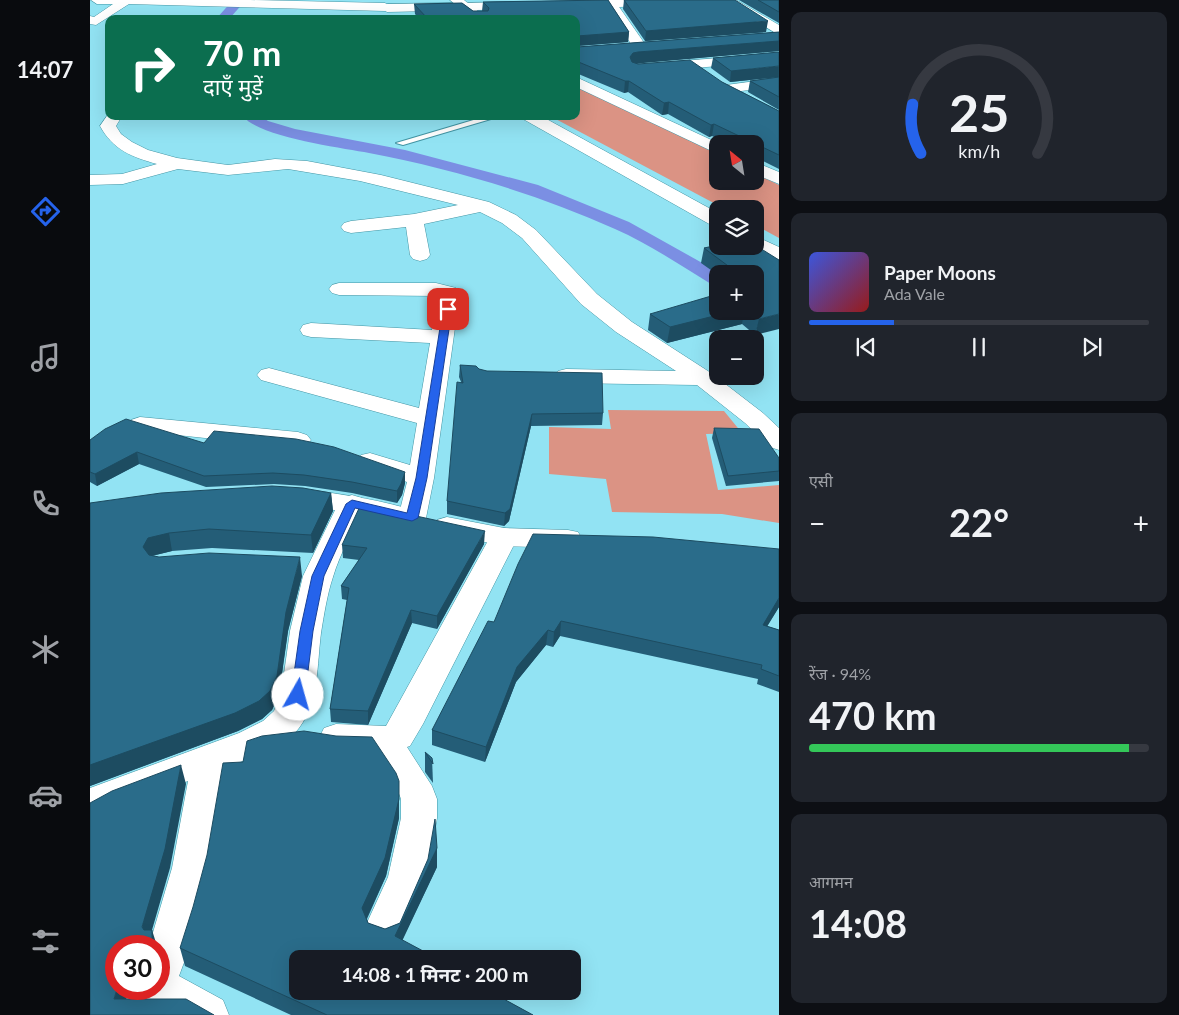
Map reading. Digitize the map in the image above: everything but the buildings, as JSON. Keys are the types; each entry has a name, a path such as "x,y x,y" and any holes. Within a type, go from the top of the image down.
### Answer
{"street":[{"path":"97,0 383,5 411,8 460,3 531,4"},
{"path":"96,21 127,0"},
{"path":"561,3 689,0"},
{"path":"727,0 779,31"},
{"path":"191,15 196,2"},
{"path":"620,2 645,47 622,48"},
{"path":"460,3 476,15"},
{"path":"383,5 392,15"},
{"path":"759,38 779,36"},
{"path":"646,68 779,57"},
{"path":"692,64 726,90 750,102"},
{"path":"726,90 779,82"},
{"path":"580,83 709,145"},
{"path":"112,120 105,138 138,152 179,163 228,170 271,164 319,168 384,180 482,206 509,219 529,234 588,298 624,327 703,378 754,418 779,442"},
{"path":"536,120 709,216"},
{"path":"90,180 123,179 179,163"},
{"path":"764,172 779,179"},
{"path":"351,227 414,220 482,206"},
{"path":"414,220 420,255"},
{"path":"764,247 779,255"},
{"path":"339,289 436,289 446,290 450,294 421,478 412,518"},
{"path":"311,330 443,337"},
{"path":"269,375 430,419"},
{"path":"546,375 703,378"},
{"path":"140,424 255,434 298,440 319,446"},
{"path":"344,452 421,478"},
{"path":"274,494 305,496 352,504 504,538 597,540"},
{"path":"90,803 251,743 275,730 287,719 298,695 306,631 318,576 309,564 352,504"},
{"path":"275,730 359,740 384,741 398,736 504,538"},
{"path":"384,741 414,786 419,799 419,818 407,877 385,927"},
{"path":"170,947 191,868 201,820 208,759"},
{"path":"170,993 208,1015"},
{"path":"142,1015 148,1000"}],"lane":[{"path":"400,143 483,120"}],"shaded area":[{"path":"580,86 709,150 709,190 764,190 764,178 779,185 779,238 764,230 764,200 709,200 558,120 580,120"},
{"path":"608,410 724,411 742,433 706,434 718,490 779,485 779,523 722,514 612,512 606,479 549,474 549,427 611,429"}],"waterway":[{"path":"226,15 240,0"},
{"path":"256,120 263,124 292,133 405,155 532,189 623,226 709,274"}],"route":[{"path":"298,695 306,631 318,576 352,504 412,518 421,478 448,309"}]}
